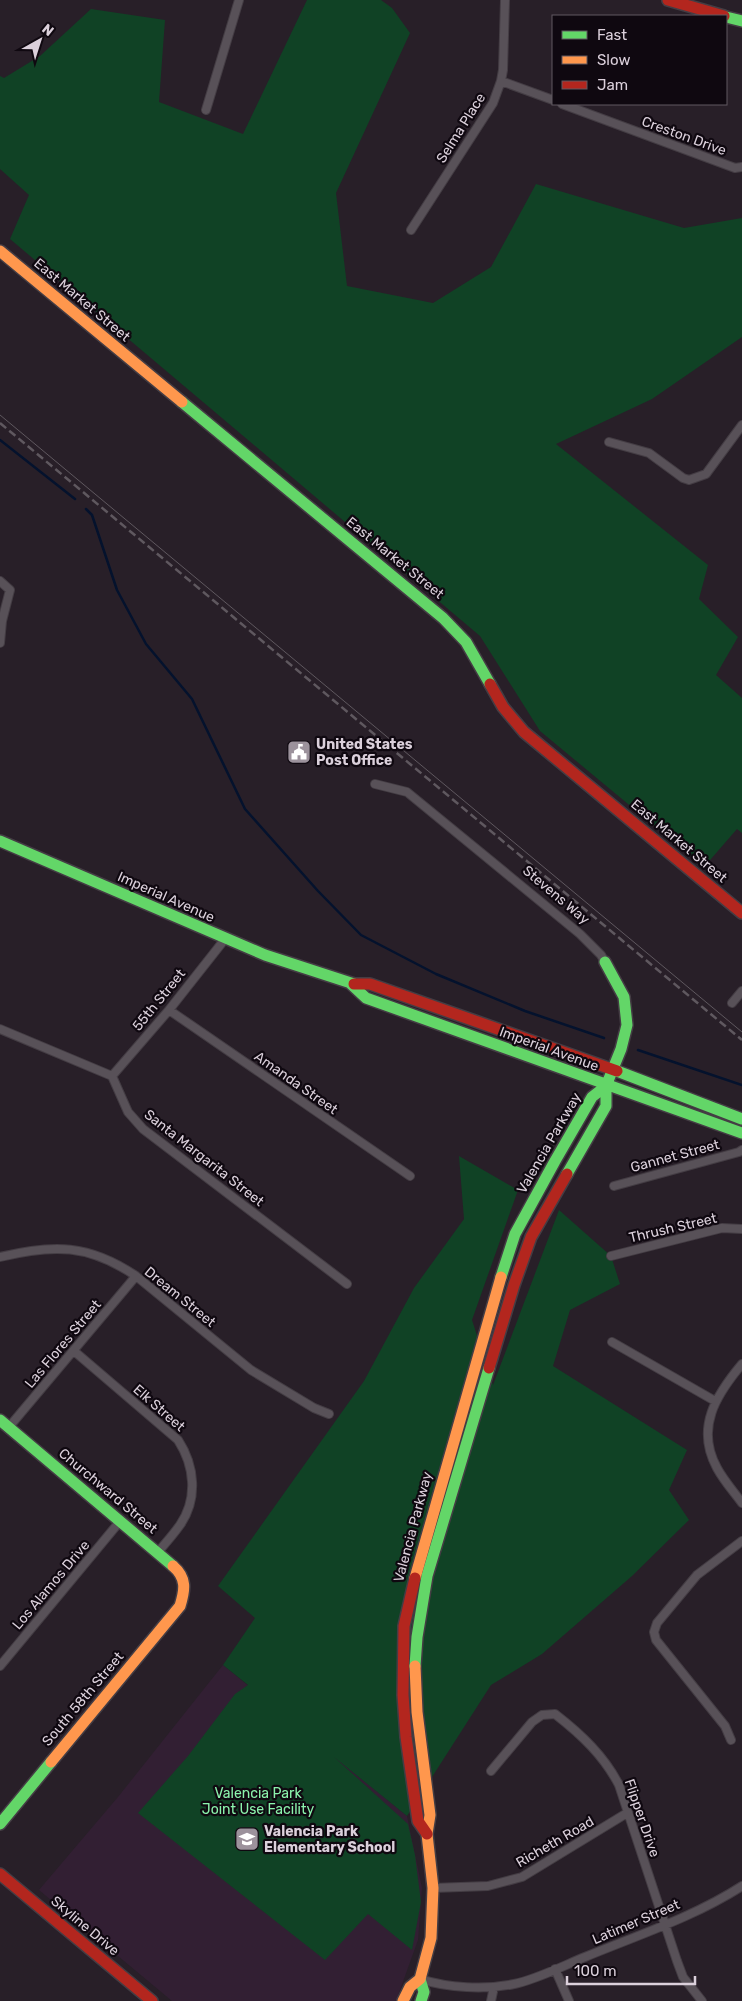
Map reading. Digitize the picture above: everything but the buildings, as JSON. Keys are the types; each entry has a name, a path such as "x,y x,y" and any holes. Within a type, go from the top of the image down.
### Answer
{"main road":[{"path":"668,0 721,15"},
{"path":"727,17 742,21"},
{"name":"East Market Street","path":"0,251 443,618 466,642 502,707 524,732 742,913"},
{"name":"Imperial Avenue","path":"0,841 265,955 351,984 370,984 613,1069 742,1119"},
{"name":"Stevens Way","path":"605,962 624,997 627,1025 606,1086"},
{"name":"Imperial Avenue","path":"351,984 366,998 606,1086 742,1133"},
{"name":"Valencia Parkway","path":"427,1834 418,1820 406,1736 403,1695 404,1626 413,1584 490,1310 515,1234 554,1161 592,1097 606,1086"},
{"name":"Valencia Parkway","path":"421,2001 424,1992 420,1979 431,1938 433,1888 427,1834 430,1815 417,1712 415,1663 417,1637 427,1576 514,1285 528,1245 606,1106 606,1086"},
{"name":"Churchward Street","path":"4,1423 121,1520 180,1572 186,1591"},
{"name":"South 58th Street","path":"0,1824 180,1606 186,1591"},
{"name":"Skyline Drive","path":"0,1874 152,2001"},
{"name":"Valencia Parkway","path":"403,2001 410,1986 420,1979"}],"street":[{"path":"206,110 239,0"},
{"name":"Selma Place","path":"411,230 493,103 501,81 505,0"},
{"path":"501,81 552,100"},
{"name":"Creston Drive","path":"565,105 735,168 742,167"},
{"path":"609,442 649,453 683,478 689,480 706,474 742,425"},
{"path":"0,581 10,590 2,621 0,643"},
{"name":"Stevens Way","path":"375,784 407,792 580,934 601,955 605,962"},
{"name":"55th Street","path":"112,1076 169,1010 225,939"},
{"path":"732,1003 742,991"},
{"name":"Amanda Street","path":"169,1010 410,1176"},
{"path":"0,1029 112,1076"},
{"name":"Santa Margarita Street","path":"112,1076 128,1112 143,1129 348,1284"},
{"name":"Gannet Street","path":"614,1186 742,1150"},
{"name":"Thrush Street","path":"611,1256 722,1228 742,1229"},
{"name":"Dream Street","path":"0,1257 30,1250 51,1248 79,1250 96,1254 118,1264 136,1276 251,1370 314,1408 328,1414"},
{"name":"Las Flores Street","path":"4,1423 74,1351 136,1276"},
{"path":"612,1342 715,1401"},
{"name":"Elk Street","path":"74,1351 178,1440 187,1456 193,1483 188,1510 180,1526 157,1553"},
{"path":"742,1364 722,1388 715,1401 709,1421 708,1441 718,1470 742,1503"},
{"name":"Los Alamos Drive","path":"0,1666 121,1520"},
{"path":"731,1740 725,1726 656,1640 654,1632 657,1623 697,1574 742,1541"},
{"name":"Flipper Drive","path":"491,1770 532,1722 542,1715 555,1714 598,1752 620,1786 684,1976 702,2001"},
{"name":"Richeth Road","path":"433,1888 488,1886 522,1876 628,1813"},
{"name":"Latimer Street","path":"420,1979 436,1984 494,1986 516,1984 665,1924 727,1896 742,1886"},
{"path":"555,1969 569,2001"},
{"path":"491,2001 494,1986"}],"shaded area":[{"name":"Valencia Park Elementary School","path":"223,1665 407,1816 422,1888 418,1940 396,2001 172,2001 39,1890 118,1797"}],"green space":[{"path":"307,0 381,0 392,8 410,33 336,193 347,286 433,303 491,267 536,184 684,228 742,218 742,337 652,399 556,444 708,565 699,599 738,637 716,675 742,698 742,833 737,829 704,867 540,731 480,636 10,239 29,195 0,169 0,76 4,78 40,56 91,9 165,20 159,102 243,134"},
{"name":"Valencia Park Joint Use Facility","path":"459,1156 518,1190 472,1320 493,1385 559,1210 611,1256 620,1284 570,1310 553,1366 687,1450 669,1490 689,1520 632,1576 542,1654 491,1685 407,1816 334,1757 408,1824 415,1855 421,1902 412,1950 368,1914 325,1960 138,1813 188,1756 235,1694 248,1685 223,1665 255,1618 218,1586 364,1381 414,1288 464,1219"}],"waterway":[{"path":"0,440 75,499"},
{"path":"86,509 92,515 117,590 146,644 192,699 245,809 318,891 361,935 436,974 525,1011 604,1038"},
{"path":"638,1050 742,1085"}],"tram line":[{"path":"0,415 742,1032"}],"railway":[{"path":"0,423 742,1040"}],"traffic: fast":[{"path":"727,17 742,21"},
{"path":"182,402 443,618 466,642 490,684"},
{"path":"0,841 265,955 354,984"},
{"path":"567,1174 606,1106 606,1086 621,1049 627,1025 624,997 605,962"},
{"path":"351,984 366,998 742,1133"},
{"path":"617,1071 742,1119"},
{"path":"501,1277 515,1234 555,1161 592,1097 606,1086"},
{"path":"415,1666 417,1637 427,1576 489,1368"},
{"path":"0,1420 173,1566"},
{"path":"0,1824 51,1762"},
{"path":"420,1979 424,1992 421,2001"}],"traffic: slow":[{"path":"0,251 182,402"},
{"path":"415,1578 501,1277"},
{"path":"51,1762 180,1606 184,1584 181,1575 173,1566"},
{"path":"403,2001 410,1987 420,1979 431,1938 433,1888 427,1834 430,1815 417,1712 415,1666"}],"traffic: jam":[{"path":"668,0 720,15"},
{"path":"490,684 503,707 524,732 742,913"},
{"path":"354,984 370,984 617,1071"},
{"path":"489,1368 514,1285 531,1237 567,1174"},
{"path":"415,1578 404,1626 403,1695 406,1737 418,1821 427,1834"},
{"path":"0,1874 152,2001"}],"place":[{"name":"United States Post Office","path":"299,752"},
{"name":"Valencia Park Elementary School","path":"247,1839"}]}
